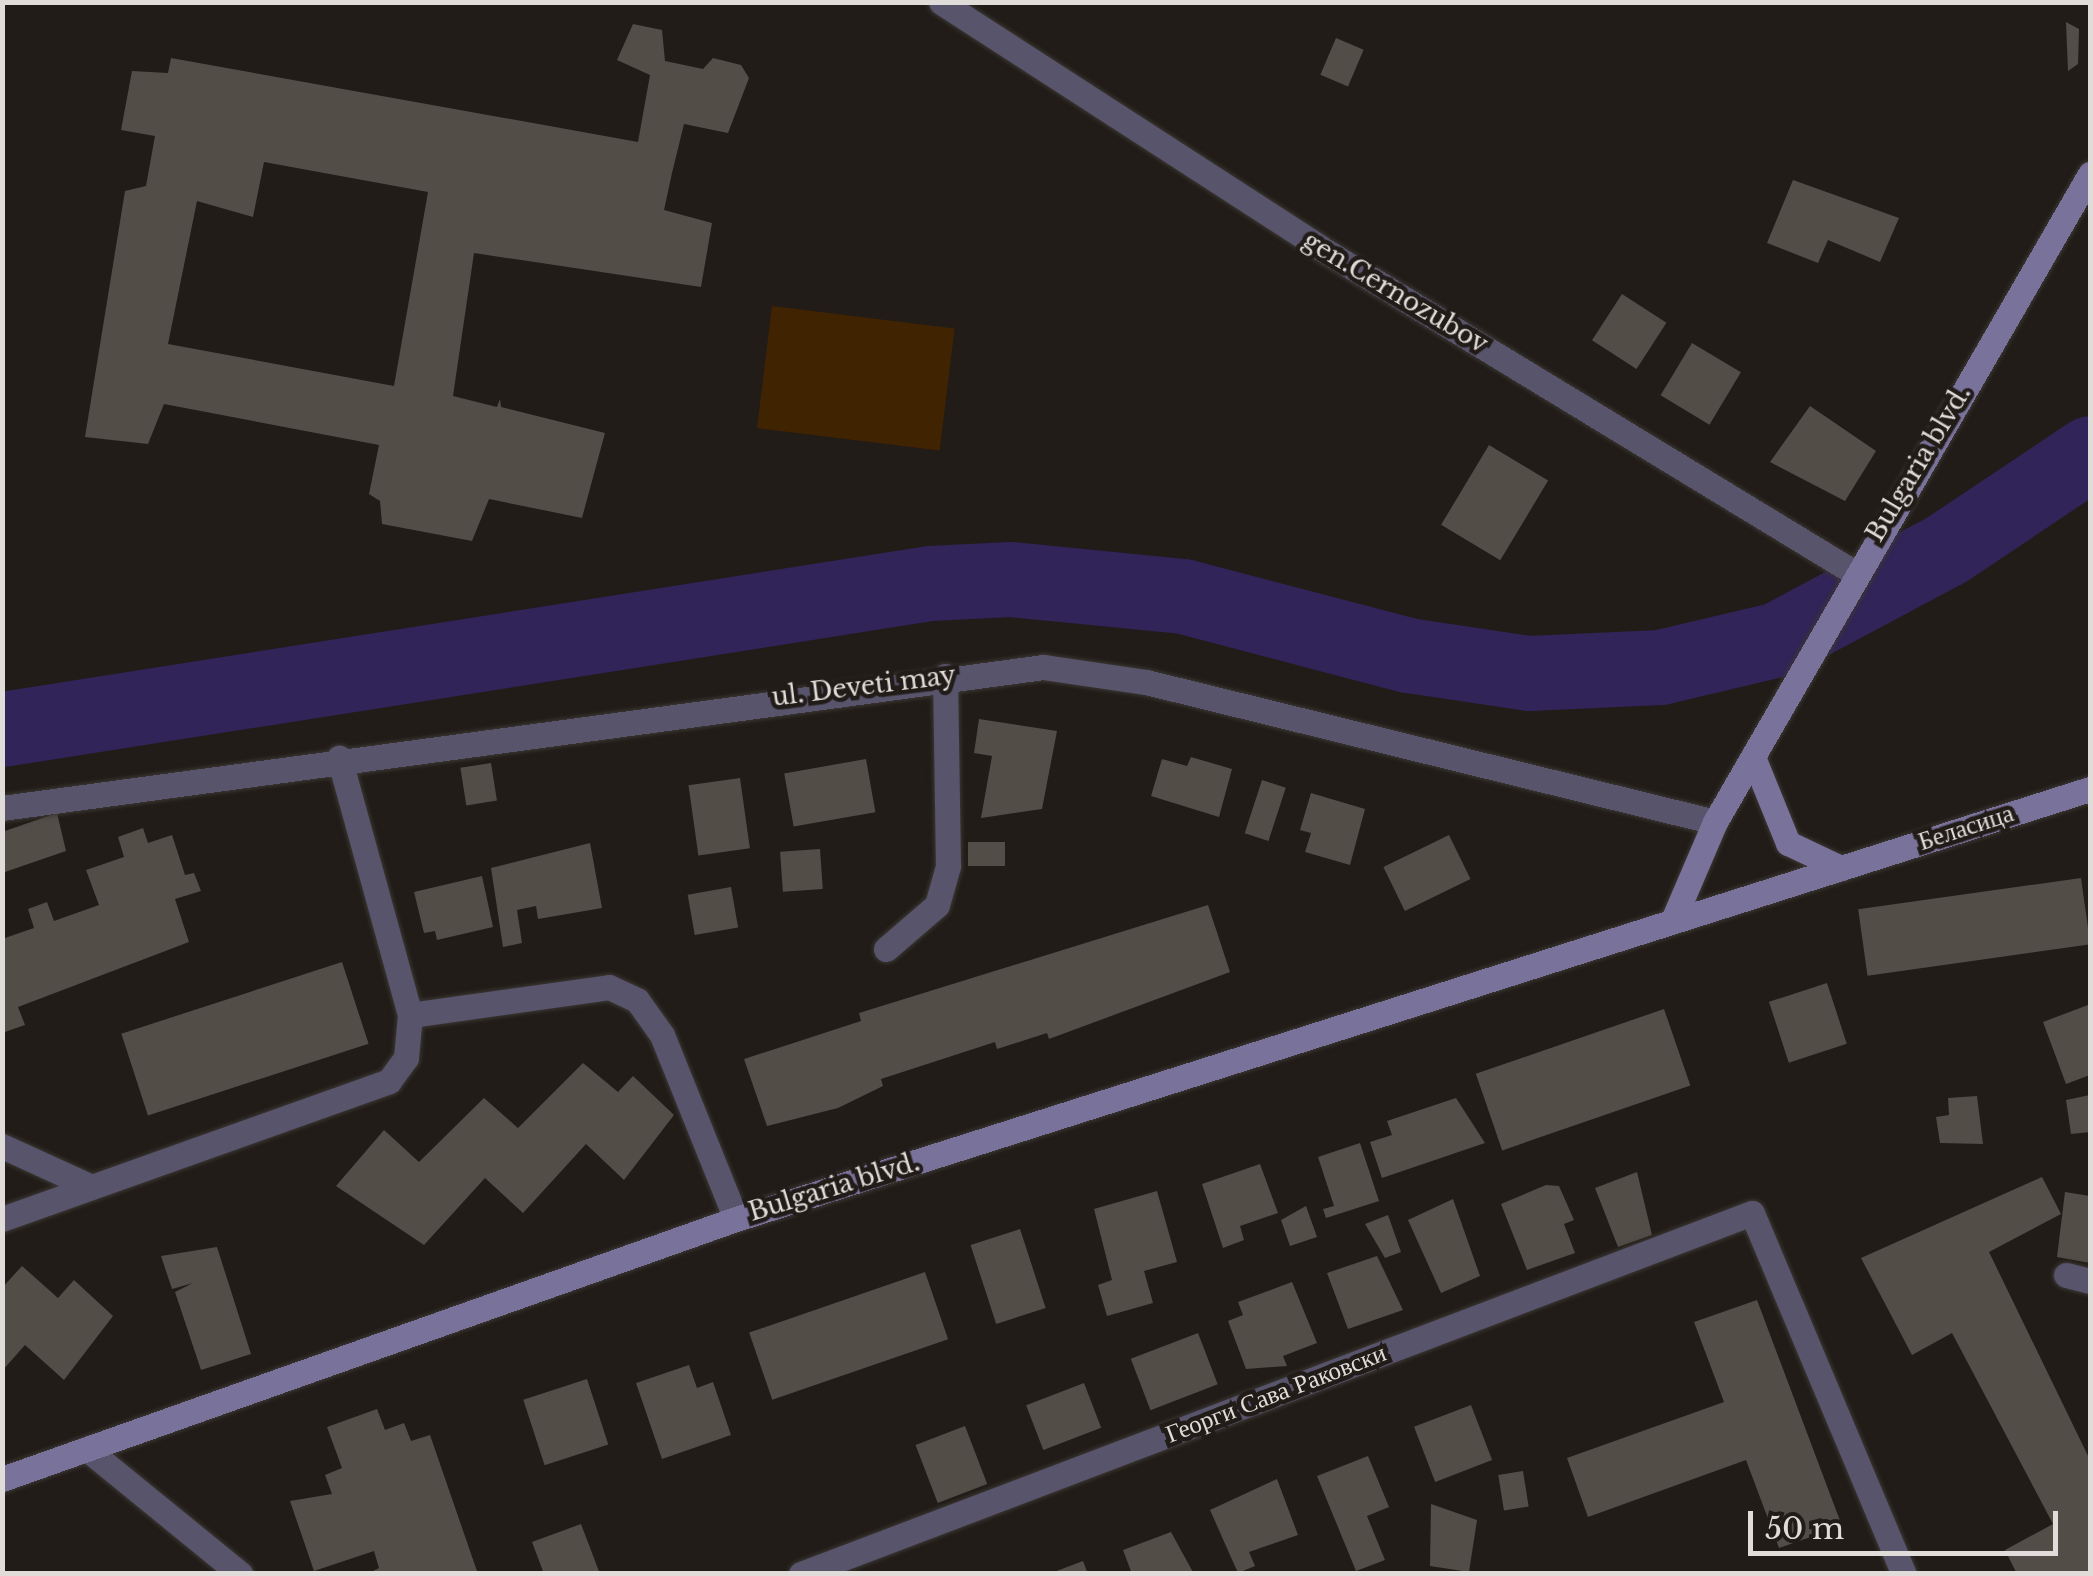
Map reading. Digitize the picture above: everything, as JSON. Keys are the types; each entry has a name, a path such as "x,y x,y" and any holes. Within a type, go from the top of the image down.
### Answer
{"main road":[{"name":"Bulgaria blvd.","path":"2,1478 736,1219 1673,920 1714,822 2090,174"},
{"path":"1752,758 1788,843 1841,868"},
{"name":"Беласица","path":"1673,920 2090,789"}],"street":[{"name":"gen.Cernozubov","path":"941,2 1319,248 1854,576"},
{"name":"ul. Deveti may","path":"2,808 339,758 945,676 1043,667 1146,682 1714,822"},
{"path":"886,949 937,904 948,866 945,676"},
{"path":"2,1219 389,1081 406,1058 410,1015 339,758"},
{"path":"410,1015 609,987 637,1000 662,1035 736,1219"},
{"path":"2,1146 87,1186"},
{"name":"Георги Сава Раковски","path":"801,1574 1752,1213 1904,1574"},
{"path":"87,1449 240,1574"}],"shaded area":[{"path":"772,306 955,328 940,451 757,428"}],"building":[{"path":"2066,22 2079,29 2078,64 2068,71"},
{"path":"633,24 662,30 665,61 703,69 713,58 741,65 749,78 728,133 684,124 672,173 664,210 712,223 701,287 474,253 453,396 497,407 500,399 501,407 605,433 582,518 489,499 472,541 382,524 380,501 369,494 379,445 164,404 148,444 85,437 125,191 146,186 155,136 121,130 132,71 168,73 171,58 638,142 650,75 617,60","holes":["264,162 428,192 394,386 168,344 197,201 253,217"]},
{"path":"1336,38 1364,50 1348,87 1320,75"},
{"path":"1793,180 1899,218 1880,262 1828,240 1818,263 1767,243"},
{"path":"1622,294 1666,323 1636,369 1592,340"},
{"path":"1692,343 1741,372 1709,425 1661,395"},
{"path":"1810,406 1876,451 1845,501 1770,462"},
{"path":"1489,445 1548,481 1500,560 1441,525"},
{"path":"979,719 1057,731 1042,809 981,818 992,756 974,753"},
{"path":"1191,757 1232,769 1219,817 1151,796 1162,759 1187,766"},
{"path":"866,759 875,812 794,827 784,773"},
{"path":"491,763 497,801 466,805 460,768"},
{"path":"740,778 750,848 698,856 689,785"},
{"path":"1262,780 1286,788 1268,841 1245,833"},
{"path":"1311,793 1365,809 1350,865 1305,852 1311,833 1300,830"},
{"path":"57,813 66,851 2,873 2,832"},
{"path":"143,828 148,843 172,835 185,875 194,873 201,891 175,899 189,942 18,1007 25,1025 2,1033 2,939 34,928 28,909 47,902 54,921 99,905 86,870 124,857 118,837"},
{"path":"1449,835 1470,879 1405,911 1383,867"},
{"path":"968,842 1005,842 1005,866 968,866"},
{"path":"590,843 602,908 538,919 536,906 517,910 522,943 503,947 491,868"},
{"path":"820,849 823,889 783,892 780,852"},
{"path":"482,876 493,927 437,940 435,931 424,933 414,892"},
{"path":"2081,878 2090,944 1868,976 1858,909"},
{"path":"731,887 738,927 695,935 688,895"},
{"path":"1208,905 1230,972 1049,1039 1047,1033 997,1049 995,1042 881,1079 883,1086 838,1108 767,1126 744,1059 861,1021 859,1013"},
{"path":"342,962 369,1044 148,1115 121,1034"},
{"path":"1827,983 1847,1044 1789,1063 1769,1002"},
{"path":"2088,1005 2090,1075 2066,1084 2043,1022"},
{"path":"1664,1009 1690,1086 1502,1150 1476,1074"},
{"path":"583,1063 618,1092 633,1076 674,1115 624,1180 586,1144 523,1213 485,1178 424,1245 336,1186 384,1130 419,1162 484,1098 518,1128"},
{"path":"2090,1095 2090,1132 2071,1134 2066,1100"},
{"path":"1977,1096 1983,1144 1940,1143 1936,1117 1949,1115 1948,1098"},
{"path":"1456,1098 1485,1143 1382,1178 1370,1142 1392,1135 1387,1121"},
{"path":"1360,1143 1379,1201 1326,1218 1323,1209 1334,1206 1318,1157"},
{"path":"1260,1164 1278,1213 1240,1226 1244,1240 1223,1248 1202,1184"},
{"path":"1637,1172 1652,1235 1618,1247 1595,1188"},
{"path":"2042,1177 2061,1214 1989,1252 2090,1460 2090,1574 2017,1574 2005,1550 2053,1524 1952,1333 1912,1355 1861,1258"},
{"path":"1546,1185 1559,1186 1574,1220 1564,1224 1575,1253 1527,1270 1501,1204"},
{"path":"1157,1191 1177,1262 1144,1271 1153,1303 1107,1316 1098,1285 1112,1280 1094,1209"},
{"path":"2065,1192 2090,1196 2090,1263 2057,1257"},
{"path":"1453,1199 1480,1276 1441,1293 1408,1220"},
{"path":"1306,1206 1317,1237 1290,1246 1281,1220"},
{"path":"1388,1215 1401,1252 1385,1258 1365,1224"},
{"path":"1020,1229 1046,1308 996,1324 971,1245"},
{"path":"217,1247 251,1354 201,1370 175,1292 193,1283 172,1289 161,1256"},
{"path":"1377,1256 1403,1310 1348,1329 1327,1273"},
{"path":"22,1266 58,1298 74,1280 113,1316 64,1380 25,1345 2,1371 2,1288"},
{"path":"925,1272 948,1339 772,1400 749,1333"},
{"path":"1292,1282 1317,1343 1283,1356 1287,1366 1246,1369 1228,1321 1243,1315 1238,1302"},
{"path":"1757,1300 1842,1526 1779,1548 1746,1460 1588,1517 1567,1458 1724,1402 1694,1322"},
{"path":"1198,1333 1218,1384 1150,1410 1131,1359"},
{"path":"689,1365 697,1388 713,1382 731,1435 662,1459 636,1383"},
{"path":"587,1379 608,1445 545,1465 523,1400"},
{"path":"1084,1383 1101,1428 1043,1450 1026,1405"},
{"path":"1471,1405 1492,1460 1435,1482 1414,1427"},
{"path":"377,1409 385,1430 404,1423 411,1441 430,1435 478,1574 367,1574 379,1568 374,1551 314,1571 290,1501 332,1494 325,1475 342,1468 327,1427"},
{"path":"965,1426 987,1484 938,1503 916,1445"},
{"path":"1368,1456 1389,1507 1367,1516 1385,1560 1356,1571 1317,1476"},
{"path":"1523,1471 1529,1507 1504,1510 1498,1475"},
{"path":"1277,1479 1298,1535 1249,1552 1255,1566 1238,1573 1210,1510"},
{"path":"1431,1504 1477,1520 1469,1572 1430,1566"},
{"path":"581,1524 600,1574 544,1574 532,1542"},
{"path":"1171,1532 1194,1574 1132,1574 1123,1550"},
{"path":"1083,1561 1088,1574 1030,1574 1054,1572"}],"waterway":[{"path":"2,729 930,583 1010,579 1183,596 1408,655 1529,673 1660,667 1778,639 1945,550 2090,453"}]}
